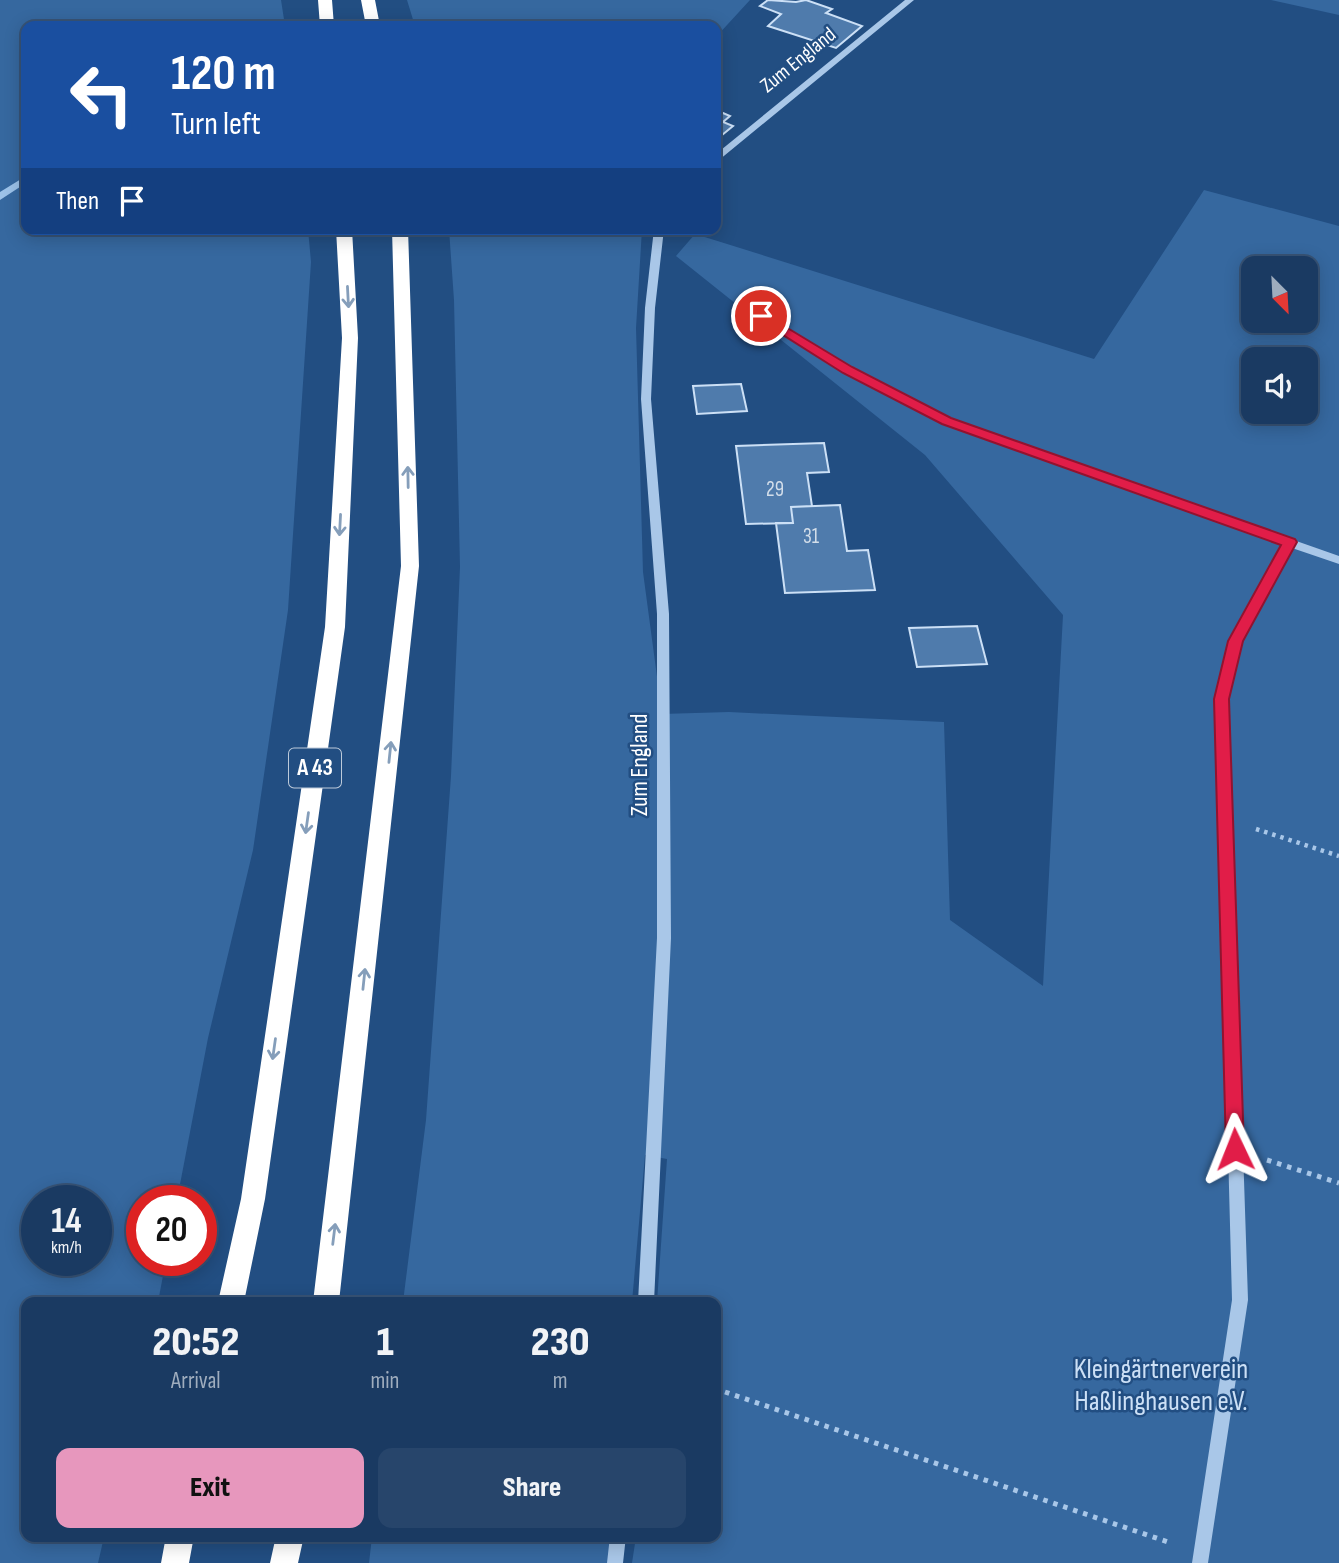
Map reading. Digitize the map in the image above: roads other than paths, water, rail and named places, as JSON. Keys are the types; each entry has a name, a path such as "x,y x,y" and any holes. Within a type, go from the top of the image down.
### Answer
{"highway":[{"path":"325,0 327,21"},
{"path":"368,0 372,21"},
{"name":"A 43","path":"232,1297 253,1199 335,627 350,338 344,235"},
{"path":"327,1297 410,566 400,235"},
{"path":"174,1563 179,1542"},
{"path":"285,1563 289,1542"}],"street":[{"name":"Zum England","path":"721,154 909,0"},
{"name":"Zum England","path":"646,1297 663,938 663,614 646,399 650,307 658,235"},
{"path":"761,316 840,366 946,421 1339,560"},
{"path":"1201,1558 1240,1300 1222,699 1235,641 1290,542"},
{"path":"615,1563 617,1542"}],"waterway":[{"path":"0,197 21,182"}],"park label":[{"name":"Kleingärtnerverein Haßlinghausen e.V.","path":"1161,1385"}]}
